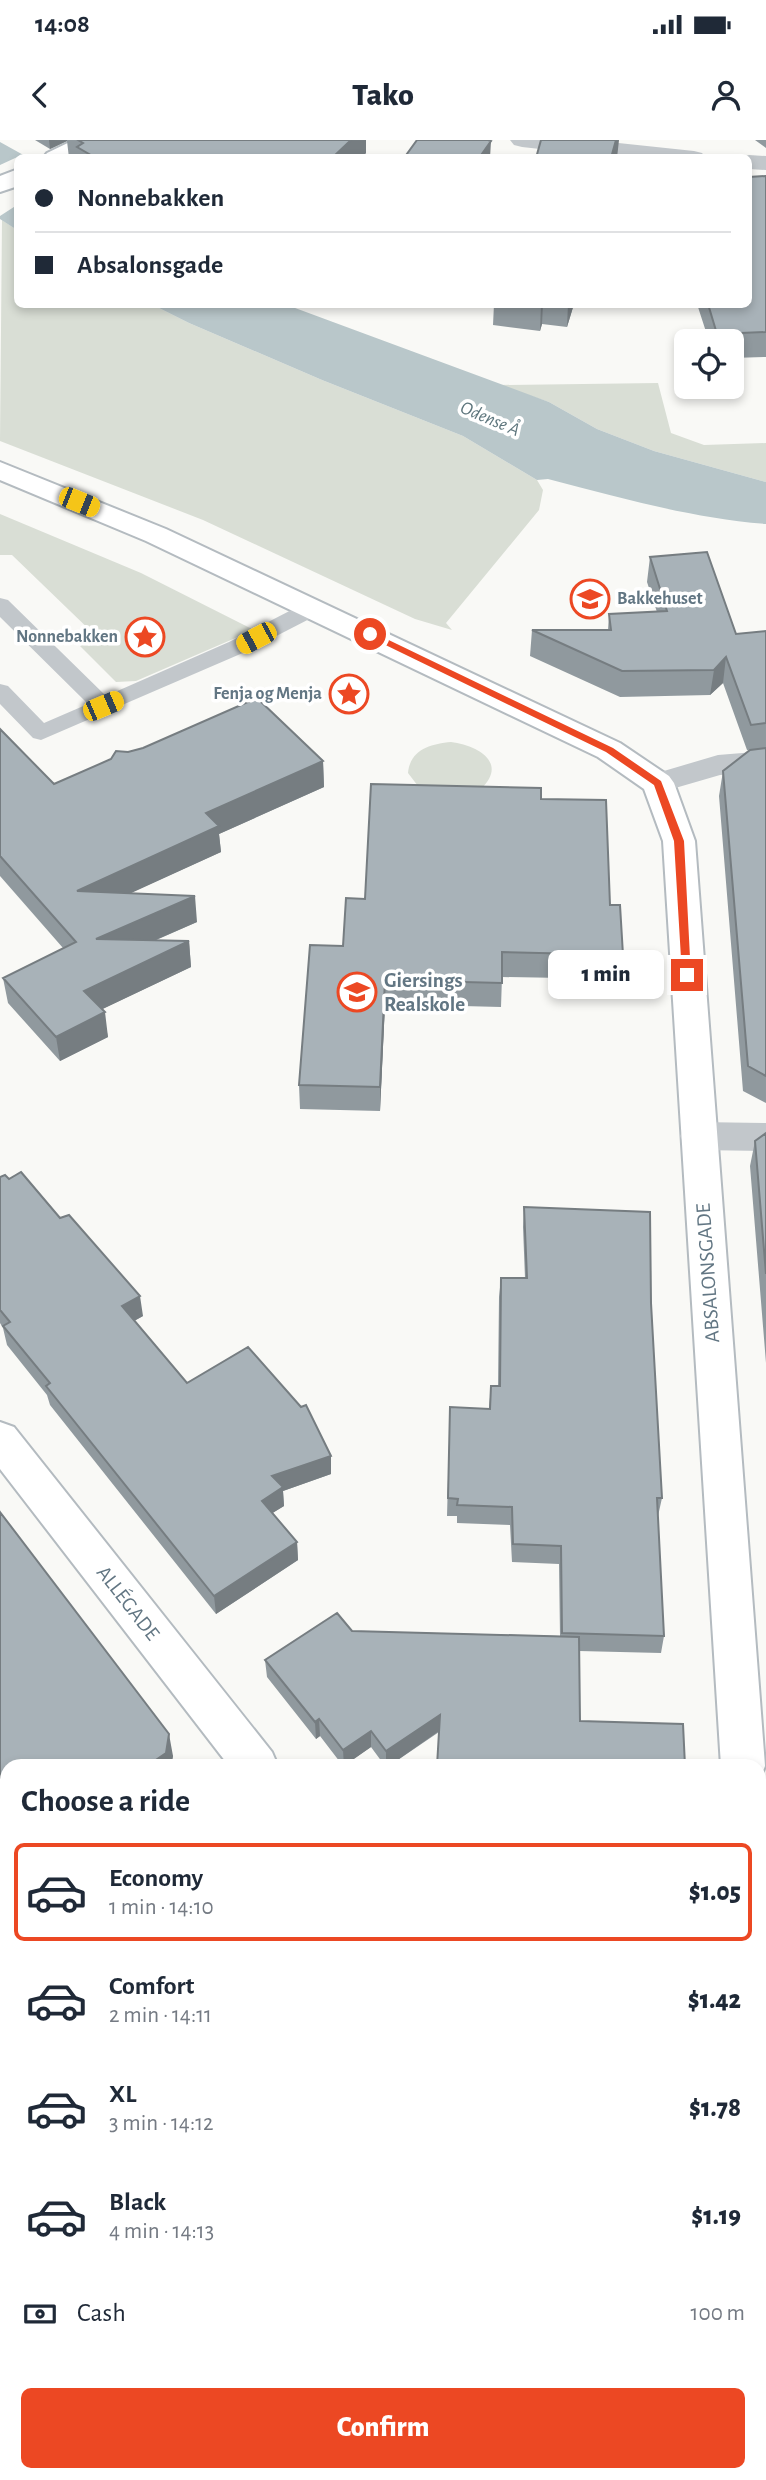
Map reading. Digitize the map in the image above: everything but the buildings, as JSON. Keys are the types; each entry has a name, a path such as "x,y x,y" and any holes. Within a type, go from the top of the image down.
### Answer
{"main road":[{"path":"63,154 93,140"},
{"path":"0,470 121,519 313,608 609,750 658,783"},
{"name":"ABSALONSGADE","path":"658,783 679,841 742,1759"},
{"name":"ALLÉGADE","path":"0,1440 251,1759"}],"street":[{"path":"522,140 659,154"},
{"path":"658,783 718,765 766,761"},
{"path":"698,1136 766,1137"}],"lane":[{"path":"0,605 103,706"},
{"path":"0,691 41,733 237,648 313,608"}],"shaded area":[{"path":"2,220 14,228 14,308 159,308 322,380 463,436 537,480 543,490 539,510 446,623 452,630 415,619 203,520 0,441"},
{"path":"658,383 671,433 704,445 766,443 766,482 654,451 597,429 549,402 498,385"},
{"path":"0,514 141,573 254,630 136,681 116,682 80,646 98,638 12,555 0,555"},
{"path":"451,742 470,747 486,756 492,771 489,779 481,789 421,790 408,773 413,759 422,750"}],"water":[{"path":"0,142 22,154 14,154 14,228 0,219"},
{"name":"Odense Å","path":"159,308 295,308 549,402 597,429 654,451 766,482 766,524 683,512 548,479 537,480 463,436 189,323"}],"pier":[{"path":"14,159 14,207 0,216 0,165"}],"place":[{"name":"Bakkehuset","path":"590,599"},
{"name":"Nonnebakken","path":"145,637"},
{"name":"Fenja og Menja","path":"349,694"},
{"name":"Giersings Realskole","path":"357,992"}],"route":[{"path":"370,634 609,750 658,783 679,841 687,975"}]}
